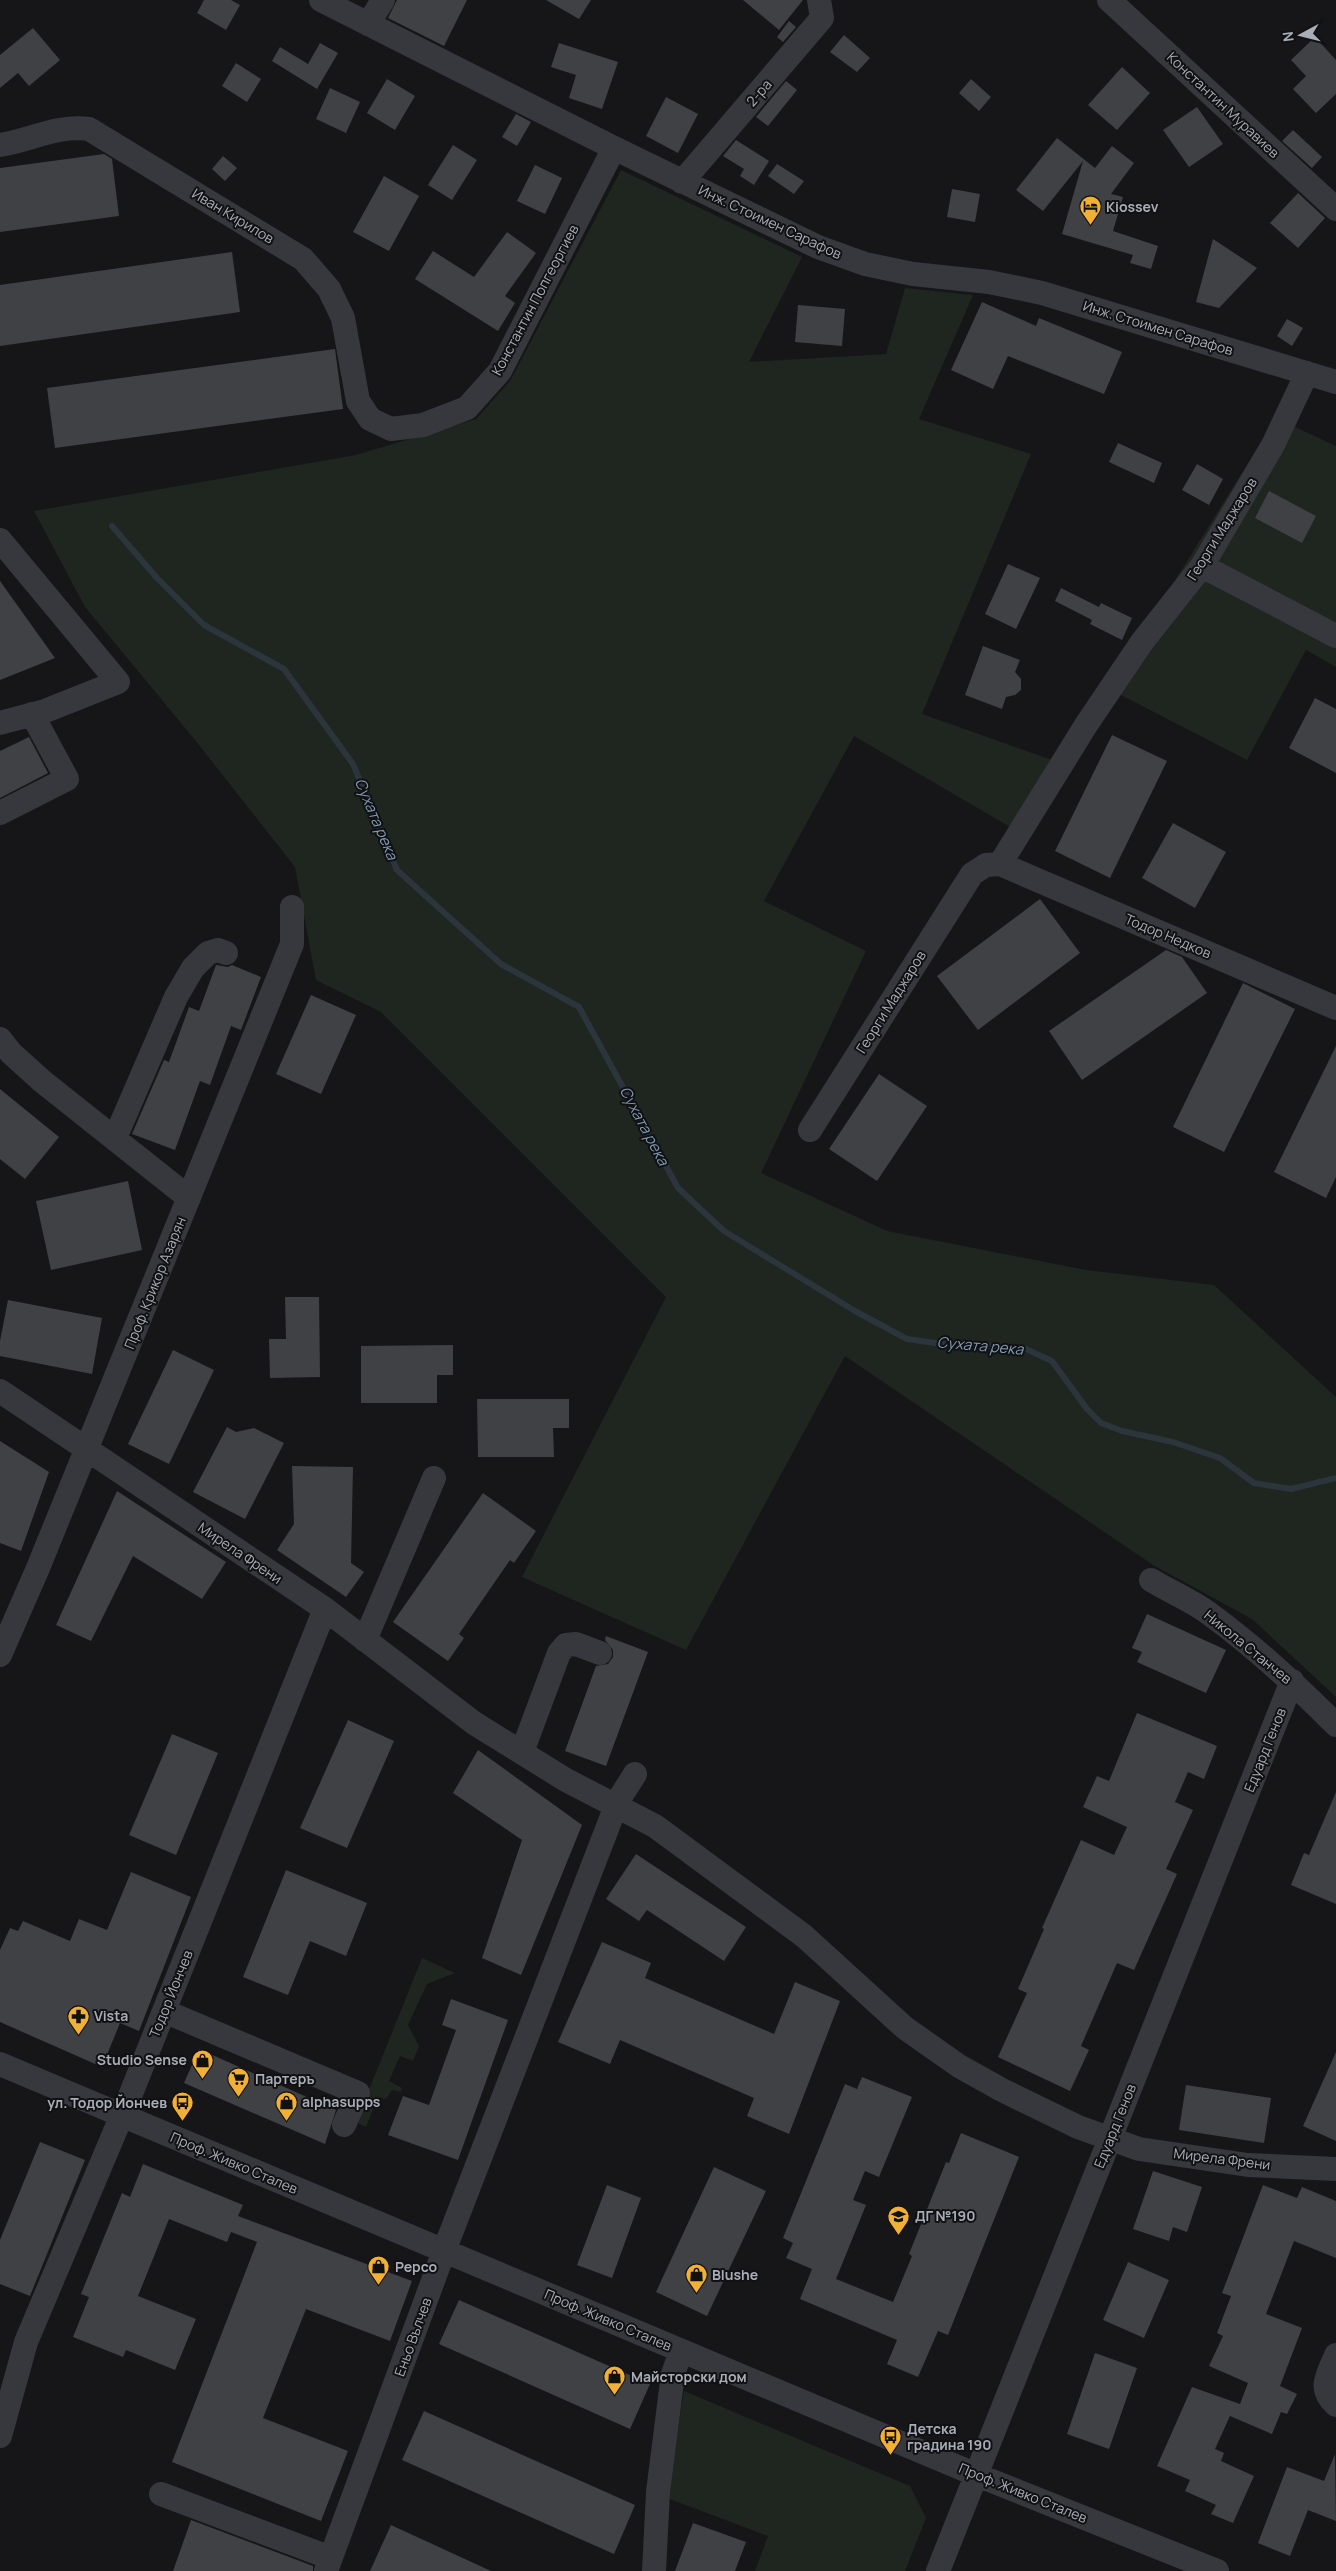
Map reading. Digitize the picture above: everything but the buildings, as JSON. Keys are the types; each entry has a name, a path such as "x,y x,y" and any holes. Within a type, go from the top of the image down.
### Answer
{"street":[{"name":"Инж. Стоимен Сарафов","path":"321,0 682,182 818,247 865,264 913,274 988,282 1042,293 1336,382"},
{"path":"368,24 383,0"},
{"name":"2-ра","path":"682,182 822,18 819,0"},
{"name":"Константин Муравиев","path":"1109,0 1336,209"},
{"name":"Иван Кирилов","path":"0,145 18,143 49,131 73,127 90,129 302,259 329,289 343,318 358,401 370,419"},
{"name":"Константин Попгеоргиев","path":"370,419 391,429 423,424 467,408 500,371 614,148"},
{"name":"Георги Маджаров","path":"810,1130 972,874 986,865 1000,864 1086,725 1142,642 1202,566 1273,445 1307,373"},
{"path":"0,540 118,682 32,714 0,723"},
{"path":"1202,566 1336,636"},
{"path":"0,814 67,779 32,714"},
{"name":"Тодор Недков","path":"1000,864 1336,1008"},
{"name":"Проф. Крикор Азарян","path":"0,1655 87,1450 292,944 292,907"},
{"path":"115,1138 176,997 193,968 208,953 218,950 226,953"},
{"path":"0,1039 11,1053 42,1082 189,1198"},
{"name":"Мирела Френи","path":"0,1392 325,1609 474,1723 566,1780 617,1804 655,1826 804,1936 905,2028 959,2066 1002,2090 1110,2140 1139,2149 1248,2165 1336,2169"},
{"path":"365,1640 434,1478"},
{"name":"Никола Станчев","path":"1150,1580 1206,1611 1292,1681 1336,1725"},
{"name":"Тодор Йончев","path":"0,2436 26,2342 122,2116 325,1609"},
{"path":"522,1752 559,1653 566,1645 576,1644 600,1653"},
{"name":"Едуард Генов","path":"938,2571 1292,1681"},
{"name":"Еньо Вълчев","path":"328,2565 444,2252 617,1804 636,1774"},
{"path":"164,2011 358,2093 344,2125"},
{"name":"Проф. Живко Сталев","path":"0,2064 977,2475 1217,2571"},
{"path":"654,2571 662,2463 673,2374 681,2351"},
{"path":"1336,2355 1325,2383 1326,2394 1336,2406"},
{"path":"160,2494 328,2565"}],"shaded area":[{"path":"621,170 802,257 749,362 886,354 905,288 973,295 919,419 1031,454 922,714 1052,760 1148,624 1276,418 1336,446 1336,667 1306,650 1247,760 1117,693 1029,838 854,736 764,901 866,951 761,1173 887,1231 1086,1270 1214,1285 1336,1397 1336,1697 1252,1619 1153,1565 845,1356 686,1650 522,1577 666,1297 381,1012 316,980 295,867 195,740 85,607 34,511 356,455 476,419 510,381"},
{"path":"422,1958 455,1973 427,1984 408,2025 419,2046 413,2061 400,2056 389,2081 402,2088 401,2092 392,2090 386,2099 378,2097 366,2127 356,2122"},
{"path":"684,2391 910,2486 926,2518 905,2571 755,2571 768,2536 667,2498"}],"waterway":[{"name":"Сухата река","path":"112,526 157,578 204,625 284,669 353,764 397,870 501,964 579,1007 678,1188 724,1231 855,1311 907,1339 963,1347 993,1346 1026,1349 1052,1361 1087,1409 1101,1423 1122,1431 1173,1442 1220,1458 1254,1483 1291,1489 1336,1478"}],"place":[{"name":"Kiossev","path":"1090,226"},
{"name":"Vista","path":"78,2035"},
{"name":"Studio Sense","path":"203,2079"},
{"name":"Партеръ","path":"239,2098"},
{"name":"alphasupps","path":"286,2121"},
{"name":"ул. Тодор Йончев","path":"183,2122"},
{"name":"ДГ №190","path":"899,2235"},
{"name":"Pepco","path":"379,2286"},
{"name":"Blushe","path":"696,2294"},
{"name":"Майсторски дом","path":"615,2396"},
{"name":"Детска градина 190","path":"891,2456"}]}
